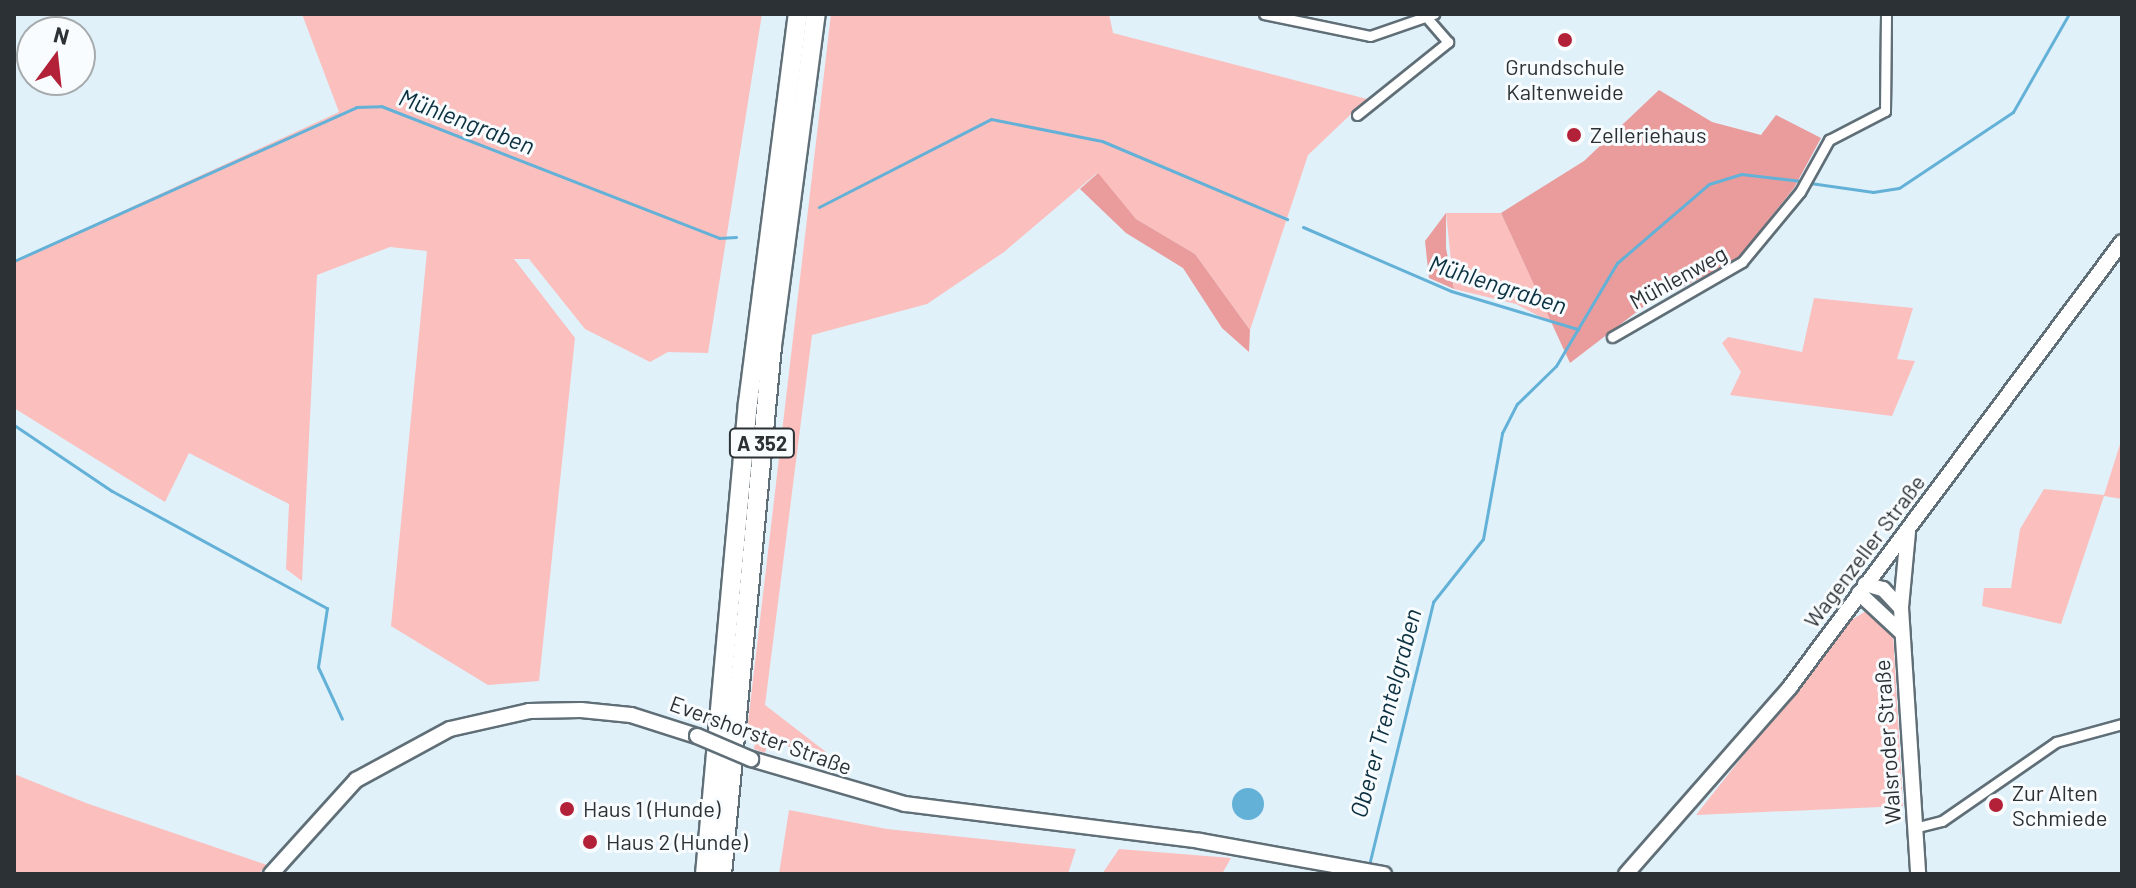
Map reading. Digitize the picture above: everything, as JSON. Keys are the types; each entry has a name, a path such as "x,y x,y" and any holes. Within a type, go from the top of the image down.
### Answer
{"highway":[{"name":"A 352","path":"705,874 748,403 798,14"},
{"name":"A 352","path":"722,874 772,346 816,14"}],"street":[{"path":"1264,14 1370,36 1431,16 1448,42 1357,115"},
{"name":"Mühlenweg","path":"1612,337 1742,262 1806,182 1829,140 1889,105 1886,14"},
{"name":"Wagenzeller Straße","path":"1626,874 1744,744 2122,242"},
{"name":"Walsroder Straße","path":"1910,524 1901,632 1918,874"},
{"path":"1862,588 1883,589 1901,608"},
{"path":"1862,588 1901,632"},
{"name":"Evershorster Straße","path":"271,874 356,780 406,748 461,725 581,710 697,736 751,759 905,804 1200,841 1358,872 1384,874"},
{"path":"1914,828 1942,821 2056,742 2122,724"}],"shaded area":[{"path":"302,14 762,14 708,353 668,352 650,362 585,329 529,259 514,259 575,338 539,681 488,685 391,626 427,251 390,247 317,275 302,581 286,569 289,504 189,453 165,502 14,408 14,261 339,112"},
{"path":"831,14 1109,14 1113,33 1367,99 1308,155 1250,330 1195,254 1136,219 1097,173 1004,252 927,304 812,335 765,705 826,752 824,760 769,739 765,753 754,749 756,734 747,731"},
{"path":"1659,90 1712,122 1761,135 1776,115 1821,138 1794,188 1736,261 1647,304 1570,363 1501,213 1584,161"},
{"path":"1098,173 1136,219 1195,254 1250,330 1249,352 1222,328 1183,268 1126,233 1080,189"},
{"path":"1446,213 1501,213 1552,323 1516,304 1454,289"},
{"path":"1446,213 1446,248 1454,289 1429,278 1425,241"},
{"path":"1814,298 1913,308 1897,359 1915,361 1892,416 1730,395 1741,372 1722,343 1728,337 1802,352"},
{"path":"2122,438 2122,499 2104,496 2061,624 1982,606 1984,588 2011,588 2020,529 2044,489 2104,495"},
{"path":"1866,611 1893,633 1903,806 1696,815 1850,621"},
{"path":"14,774 86,803 267,865 258,874 14,874"},
{"path":"789,810 887,829 1076,849 1068,874 779,874"},
{"path":"1119,849 1231,858 1222,874 1102,874"}],"water":[{"path":"1248,788 1260,792 1264,804 1260,816 1248,820 1236,816 1232,804 1236,792"}],"waterway":[{"name":"Mühlengraben","path":"1810,183 1873,192 1899,188 2013,112 2069,14"},
{"name":"Mühlengraben","path":"14,261 356,107 381,106 719,238 736,237"},
{"name":"Mühlengraben","path":"819,207 991,119 1102,141 1287,219"},
{"name":"Oberer Trentelgraben","path":"1370,861 1433,602 1483,539 1502,433 1517,404 1556,366 1617,263 1709,184 1741,174 1802,181"},
{"name":"Mühlengraben","path":"1303,227 1451,291 1578,329"},
{"path":"14,425 112,491 327,608 318,667 342,719"}],"place":[{"name":"Grundschule Kaltenweide","path":"1565,40"},
{"name":"Zelleriehaus","path":"1574,135"},
{"name":"Zur Alten Schmiede","path":"1996,805"},
{"name":"Haus 1 (Hunde)","path":"567,809"},
{"name":"Haus 2 (Hunde)","path":"590,842"}]}
